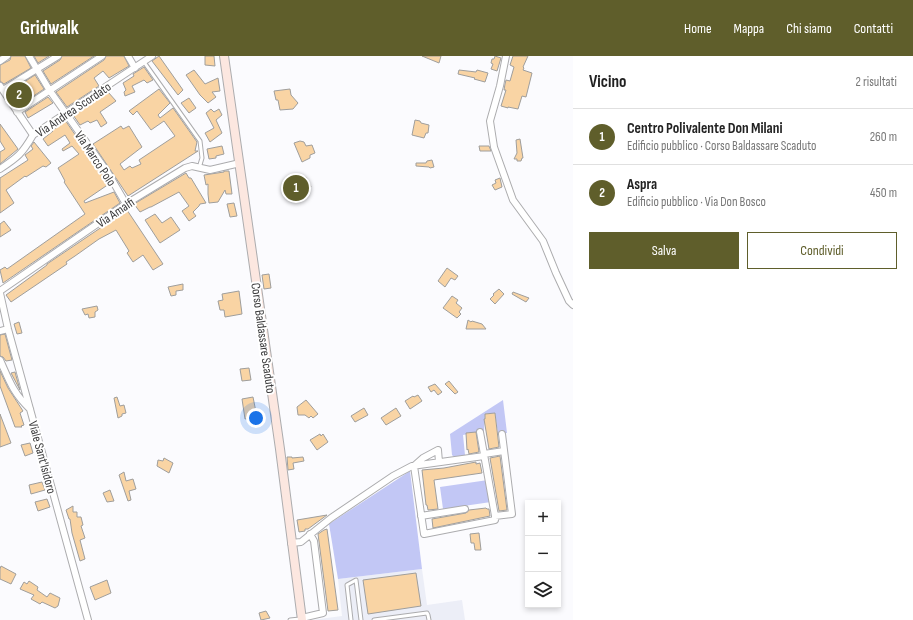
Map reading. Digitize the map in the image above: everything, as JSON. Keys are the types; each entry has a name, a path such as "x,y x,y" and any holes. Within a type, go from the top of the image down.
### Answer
{"street":[{"path":"0,61 7,56"},
{"name":"Via Marco Polo","path":"29,56 50,91 108,173 126,204"},
{"path":"33,135 1,88 38,69 58,56"},
{"path":"17,112 102,56"},
{"path":"128,56 135,68"},
{"name":"Via Andrea Scordato","path":"0,169 24,151 33,135 152,56"},
{"name":"Corso Baldassare Scaduto","path":"224,56 280,449 302,619"},
{"path":"506,56 500,86 490,121 494,147 513,200 543,241 556,273 573,305"},
{"name":"Via Amalfi","path":"0,292 126,204 185,168 192,166 210,170 240,163"},
{"name":"Viale Sant'Isidoro","path":"0,292 8,329 88,620"},
{"path":"0,331 8,329"},
{"path":"0,360 19,399 30,410"},
{"path":"414,466 424,534 496,520 480,432"},
{"path":"495,516 512,514 502,434"},
{"path":"291,543 301,542 310,534 393,476 414,466 423,458 438,450 439,462"},
{"path":"414,466 504,451"},
{"path":"421,516 465,509"},
{"path":"302,619 323,613 314,541 310,534"}],"lane":[{"path":"144,62 200,141 202,158 199,168"},
{"path":"345,620 351,620 347,585 356,580 360,620"},
{"path":"374,620 427,613 429,620"},
{"path":"290,620 302,619"}],"shaded area":[{"path":"503,400 507,433 498,434 495,413 485,414 484,431 463,435 465,455 454,457 452,455 450,434"},
{"path":"410,471 422,569 338,579 329,524"},
{"path":"488,480 491,502 443,509 440,487"},
{"path":"422,569 427,605 462,600 465,620 312,620 342,616 338,579"}],"building":[{"path":"11,56 25,56 31,68 4,84 0,81 0,65 10,60"},
{"path":"34,56 49,56 38,63"},
{"path":"62,56 94,56 51,84 43,71 60,60"},
{"path":"106,56 124,56 129,66 109,78 103,71 94,78 99,86 67,107 56,92 104,60"},
{"path":"159,56 183,90 178,95 152,61"},
{"path":"205,56 214,56 215,66 205,65"},
{"path":"422,56 441,56 439,63"},
{"path":"495,56 501,58 497,71 491,69 493,64 491,63 492,59 494,59"},
{"path":"513,56 528,56 523,70 532,73 526,97 522,96 518,109 501,106 506,90 504,90 506,80 510,81 514,67 510,65"},
{"path":"144,67 153,80 147,83 144,80 132,86 135,92 125,96 124,92 126,90 123,83"},
{"path":"194,70 205,84 218,78 220,91 212,92 216,97 208,103 200,95 186,75"},
{"path":"459,70 476,72 477,70 488,73 485,82 458,74"},
{"path":"35,75 44,89 20,105 10,91"},
{"path":"159,89 170,103 158,115 160,118 173,108 197,142 195,151 198,151 128,196 93,144 121,126 123,129 129,126 142,147 120,164 124,170 130,166 132,168 141,164 139,160 175,136 164,121 151,130 137,111 133,115 129,111"},
{"path":"290,89 291,95 298,103 293,109 280,110 274,91"},
{"path":"108,92 116,101 100,112 107,123 101,127 97,120 90,123 88,121 80,125 73,115"},
{"path":"48,97 53,103 28,118 25,112"},
{"path":"189,98 196,108 189,113 181,103"},
{"path":"211,109 214,112 219,109 222,115 216,120 222,133 210,142 205,133 214,128 206,113"},
{"path":"65,120 109,184 84,201 85,203 114,192 120,203 3,283 0,270 5,267 7,269 85,214 64,182 65,181 58,168 79,154 72,146 63,151 62,149 70,143 65,135 48,146 43,139 53,131 52,130 58,127 57,125"},
{"path":"415,120 429,125 428,133 426,133 424,138 412,135"},
{"path":"0,124 18,149 0,164 0,152 5,149 0,141"},
{"path":"520,139 523,158 521,161 517,161 517,159 514,159 517,153 516,140"},
{"path":"300,141 304,142 306,146 312,145 315,153 310,155 310,158 302,162 294,143"},
{"path":"34,142 51,163 46,167 43,166 26,177 25,176 6,190 14,203 0,213 0,178 28,160 25,155 33,149 31,146"},
{"path":"222,146 224,154 216,156 216,158 209,159 207,149"},
{"path":"479,146 489,146 491,151 480,151"},
{"path":"432,160 434,167 430,168 416,166 416,163 426,163 427,161"},
{"path":"229,171 232,194 226,194 225,190 218,202 209,203 208,184 206,185 204,175"},
{"path":"186,173 189,178 191,178 206,203 200,204 193,212 196,216 189,221 182,211 189,206 179,192 140,212 134,204"},
{"path":"300,177 306,177 311,187 305,191 303,189 293,192 295,185"},
{"path":"500,178 502,187 495,190 492,185 496,183 495,180"},
{"path":"234,203 237,216 230,217 227,204"},
{"path":"127,210 163,264 153,270 143,255 133,262 127,253 129,251 116,230 99,239 66,262 67,264 11,302 6,295 47,264"},
{"path":"155,214 162,223 171,217 180,230 160,243 145,220"},
{"path":"4,221 11,230 0,237 0,224"},
{"path":"447,268 458,276 455,280 451,278 445,287 438,281"},
{"path":"269,274 271,288 264,289 262,275"},
{"path":"183,284 183,290 176,291 176,295 171,296 168,287"},
{"path":"499,289 504,294 495,304 490,299"},
{"path":"239,291 242,314 225,317 224,310 220,310 218,301 223,300 222,294"},
{"path":"513,292 529,298 526,302 512,294"},
{"path":"452,296 458,300 456,303 462,308 459,312 461,314 457,318 443,308"},
{"path":"97,306 98,310 95,312 95,317 89,318 88,314 85,315 82,309"},
{"path":"468,320 482,324 486,329 466,329"},
{"path":"19,322 22,333 17,334 14,324"},
{"path":"5,334 12,360 6,361 0,356 0,335"},
{"path":"249,368 251,380 242,381 240,369"},
{"path":"0,371 8,388 23,411 20,413 24,425 21,426 22,427 15,427 0,386"},
{"path":"15,372 20,390 11,373"},
{"path":"449,381 458,392 455,394 445,384"},
{"path":"435,384 442,392 438,395 434,390 431,392 428,387"},
{"path":"418,395 422,401 410,409 405,401"},
{"path":"117,397 120,406 124,405 126,413 122,414 122,416 118,418 114,398"},
{"path":"253,397 257,417 245,419 242,399"},
{"path":"306,400 318,414 313,418 311,416 309,418 305,415 298,415 297,407"},
{"path":"364,408 368,415 355,422 351,416"},
{"path":"396,408 401,416 386,425 381,418"},
{"path":"495,413 499,447 489,449 484,419 485,414"},
{"path":"0,414 11,443 0,447"},
{"path":"476,432 479,452 469,454 468,449 467,450 466,433"},
{"path":"320,434 321,436 323,434 328,442 317,450 310,440"},
{"path":"30,443 33,453 25,456 21,445"},
{"path":"500,456 507,510 499,511 490,458"},
{"path":"287,457 303,457 304,461 293,463 294,469 288,470"},
{"path":"164,458 173,463 169,473 157,466 158,460 163,461"},
{"path":"476,462 476,464 480,463 482,473 434,480 438,509 428,510 426,505 422,470 444,468"},
{"path":"124,472 126,481 133,479 136,489 129,491 131,500 128,501 119,475"},
{"path":"42,482 45,490 31,494 29,485"},
{"path":"110,490 114,501 107,502 103,493"},
{"path":"47,499 50,507 38,511 35,502"},
{"path":"73,506 73,512 77,512 77,517 81,517 83,525 81,526 85,538 80,540 85,559 80,561 72,533 70,519 66,510"},
{"path":"489,509 490,516 433,528 432,519 466,513 469,510"},
{"path":"327,515 308,529 305,529 305,531 299,532 297,520"},
{"path":"327,529 338,610 328,611 318,534"},
{"path":"479,533 481,550 475,550 474,543 471,543 470,534"},
{"path":"1,566 16,574 11,584 0,579"},
{"path":"416,573 421,606 368,614 363,580"},
{"path":"107,580 111,593 95,600 90,587"},
{"path":"29,581 38,587 37,590 47,597 50,593 60,598 58,606 55,608 42,602 40,604 31,599 34,595 20,589 24,582 27,584"},
{"path":"266,611 270,618 261,620 259,613"}],"place":[{"name":"Aspra","path":"19,95"},
{"name":"Centro Polivalente Don Milani","path":"296,188"}]}
